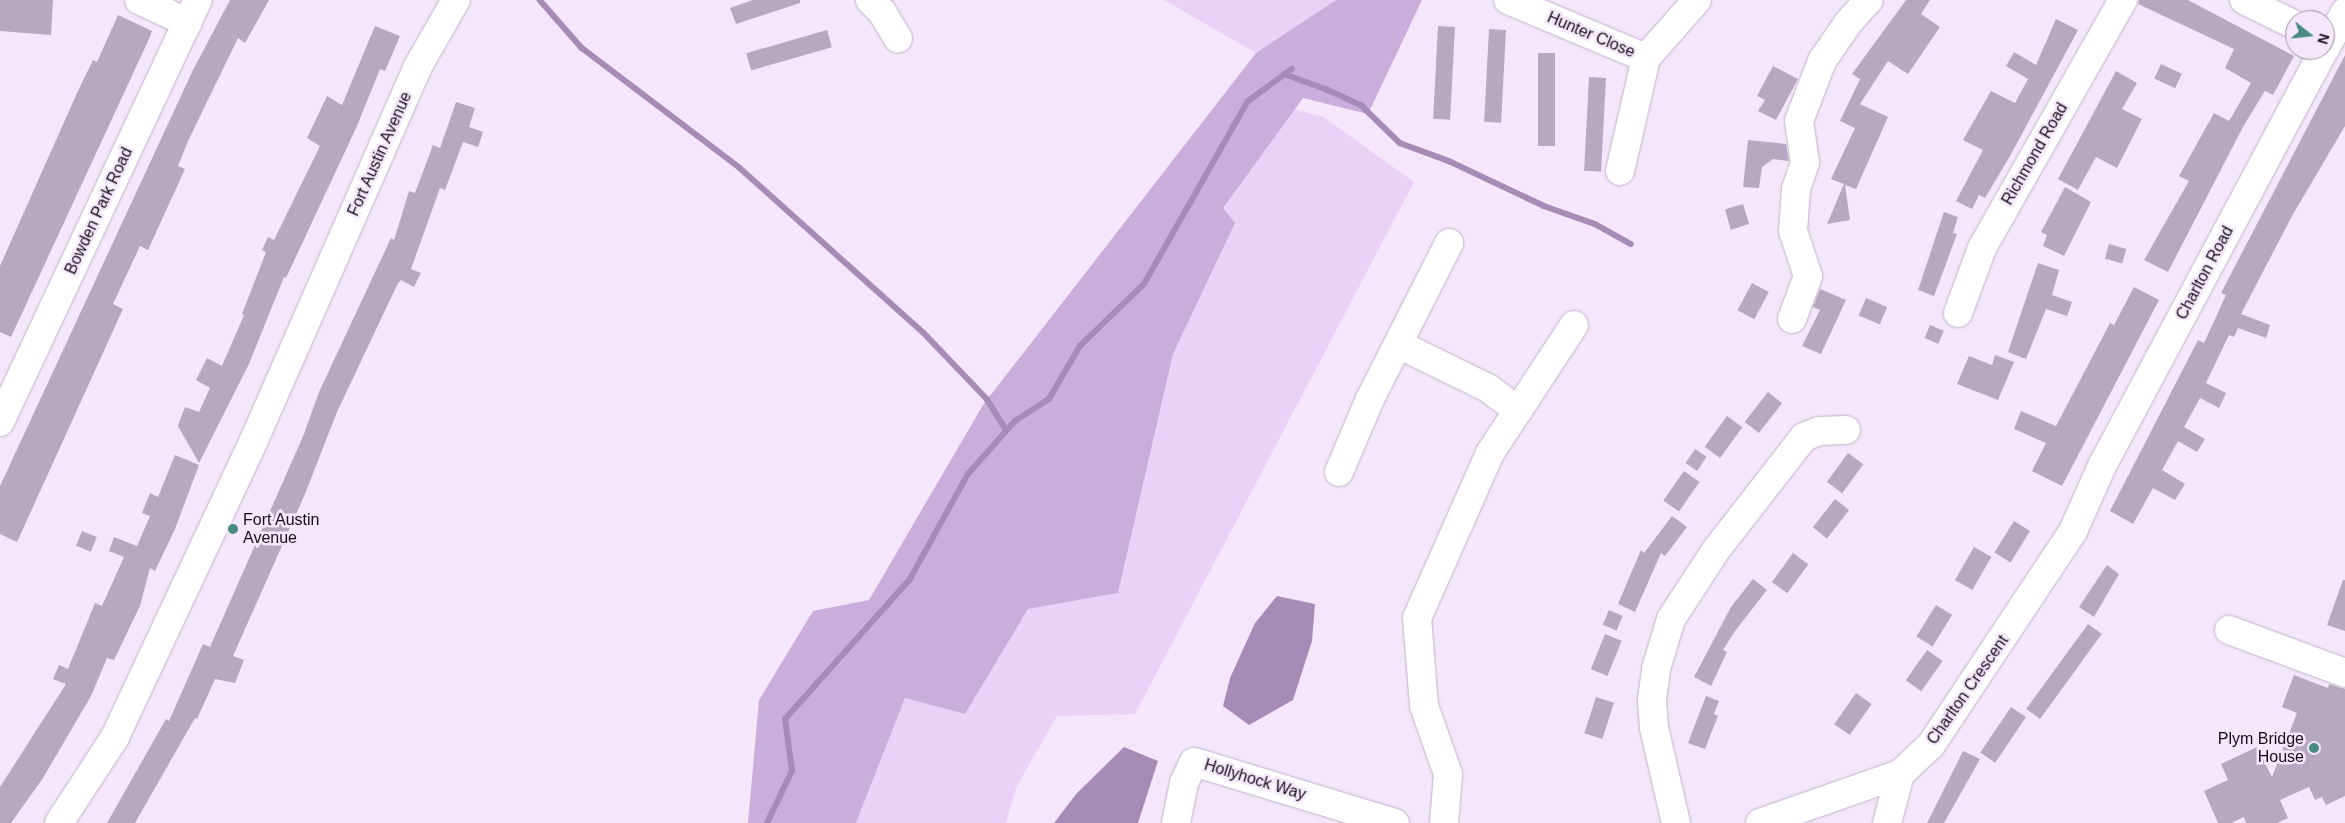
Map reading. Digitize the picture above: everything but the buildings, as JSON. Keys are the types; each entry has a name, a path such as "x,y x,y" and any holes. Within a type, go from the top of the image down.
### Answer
{"street":[{"path":"139,0 193,11"},
{"name":"Fort Austin Avenue","path":"59,823 115,737 254,440 418,68 456,0"},
{"path":"870,0 882,12 898,39"},
{"name":"Hunter Close","path":"1508,0 1646,58"},
{"name":"Hunter Close","path":"1620,172 1646,58 1697,0"},
{"path":"1792,319 1808,276 1793,231 1795,198 1805,163 1799,121 1822,62 1848,23 1869,0"},
{"name":"Richmond Road","path":"1958,313 1982,248 2123,0"},
{"path":"2244,0 2285,20"},
{"name":"Bowden Park Road","path":"0,420 193,11"},
{"name":"Charlton Road","path":"2335,29 2345,12"},
{"name":"Charlton Road","path":"2088,498 2318,60"},
{"path":"1339,472 1398,344 1449,243"},
{"path":"1444,823 1448,774 1424,706 1417,618 1490,452 1574,325"},
{"path":"1398,344 1488,388 1518,411"},
{"path":"1676,823 1654,728 1652,699 1656,668 1671,619 1716,550 1804,437 1819,431 1846,430"},
{"name":"Charlton Crescent","path":"1760,823 1900,774 1931,745 2053,564 2088,498"},
{"path":"2229,630 2345,673"},
{"name":"Hollyhock Way","path":"1176,823 1184,783 1194,762 1346,816"},
{"path":"1887,823 1900,774"},
{"path":"1346,816 1395,823"}],"shaded area":[{"path":"1164,0 1336,0 1256,53"},
{"path":"1336,0 1422,0 1368,114 1303,98 1223,208 1235,223 1173,354 1118,593 1028,609 965,714 905,698 856,823 748,823 759,700 813,611 869,600 983,405 1256,53"},
{"path":"1277,106 1322,116 1414,182 1135,714 1057,716 1016,788 1006,823 856,823 905,698 965,714 1028,609 1118,593 1173,354 1235,223 1223,208"},
{"path":"1277,596 1315,604 1312,641 1293,700 1249,725 1223,706 1230,678 1255,623"},
{"path":"1124,747 1158,761 1138,823 1054,823 1077,793"}],"waterway":[{"path":"540,0 582,48 740,168 923,332 987,399 1006,430"},
{"path":"767,823 792,771 785,719 910,579 968,474 1015,421 1049,399 1080,346 1144,284 1248,101 1292,69"},
{"path":"1284,74 1326,89 1362,106 1400,143 1449,161 1544,206 1595,224 1631,244"}],"place":[{"name":"Fort Austin Avenue","path":"233,529"},
{"name":"Plym Bridge House","path":"2314,748"}]}
